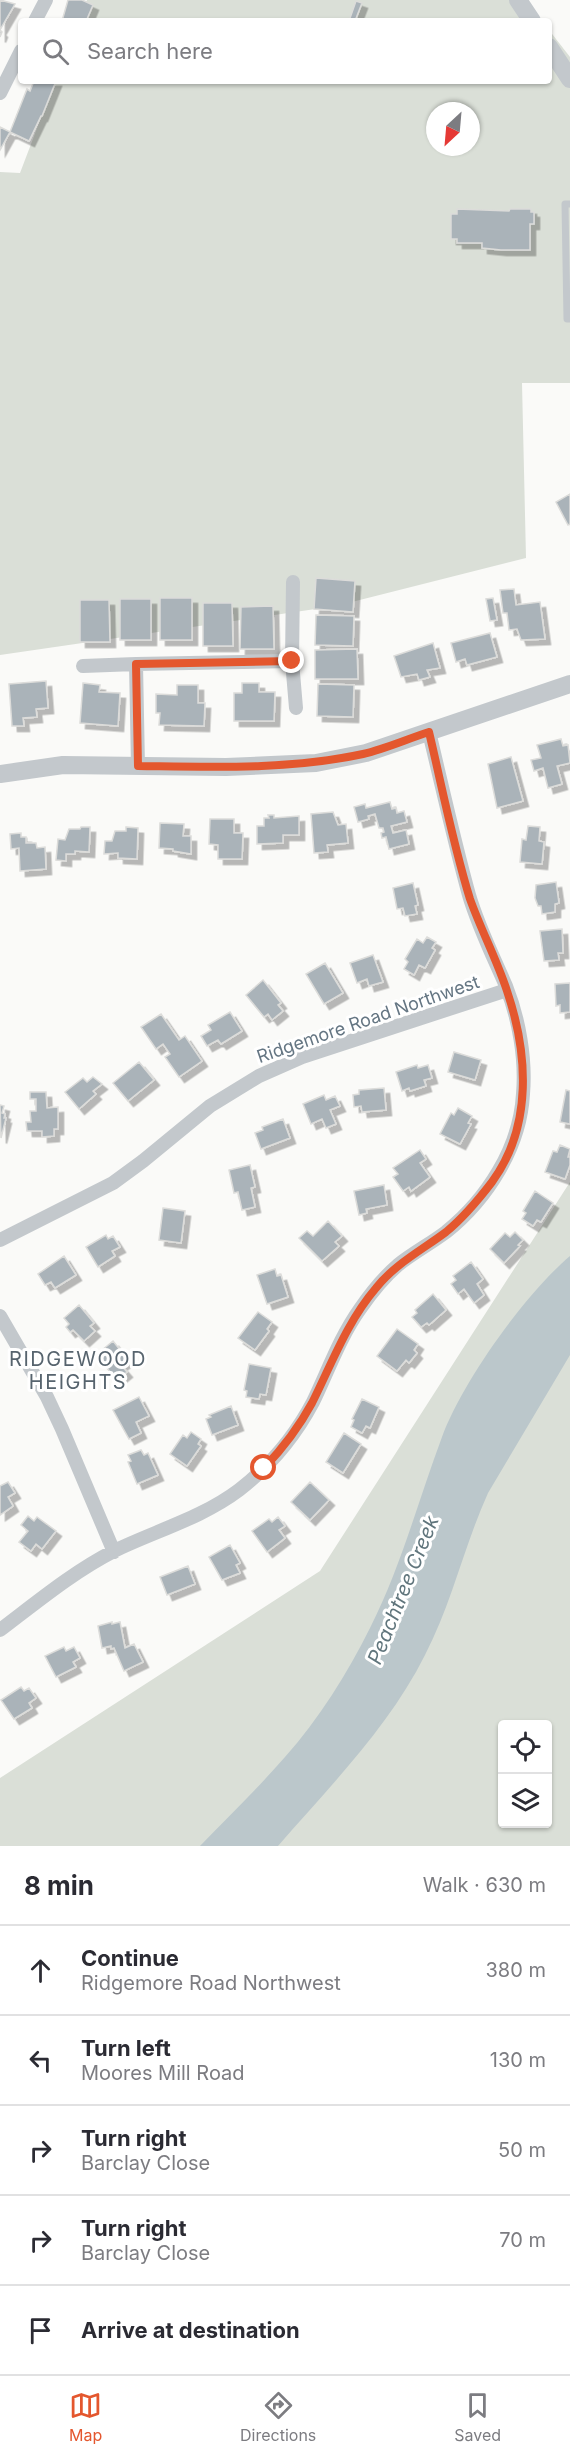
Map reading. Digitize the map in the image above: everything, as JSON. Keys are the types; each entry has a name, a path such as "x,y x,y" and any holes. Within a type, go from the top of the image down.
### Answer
{"street":[{"path":"37,18 46,0"},
{"path":"518,0 530,18"},
{"path":"552,52 570,79"},
{"path":"0,93 18,57"},
{"path":"293,582 292,661 296,708"},
{"path":"83,666 292,661"},
{"path":"136,664 138,766"},
{"path":"0,774 63,765 226,767 316,763 366,753 570,684"},
{"name":"Ridgemore Road Northwest","path":"0,1630 57,1587 114,1552 213,1507 238,1491 264,1468 302,1421 345,1332 376,1287 398,1266 447,1231 493,1180 515,1137 524,1093 522,1054 507,990 470,896 429,732"},
{"name":"Ridgemore Road Northwest","path":"0,1240 113,1182 143,1161 210,1106 259,1076 302,1058 507,990"},
{"path":"0,1316 47,1397 114,1552"}],"lane":[{"path":"570,204 565,204 567,320 570,320"}],"shaded area":[{"path":"87,0 525,0 540,18 80,18"},
{"path":"552,34 570,57 570,383 522,383 526,558 336,606 0,655 0,172 20,173 54,84 552,84"},
{"path":"570,1182 570,1846 0,1846 0,1778 320,1571"}],"water":[{"name":"Peachtree Creek","path":"570,1256 570,1355 488,1493 443,1615 425,1655 394,1707 358,1755 278,1846 200,1846 285,1757 332,1696 381,1605 451,1415 479,1366 515,1315 552,1272"}],"building":[{"path":"0,0 15,4 0,30"},
{"path":"68,0 82,0 93,5 87,18 63,18"},
{"path":"356,1 362,3 356,18 350,18"},
{"path":"33,84 55,84 42,116 29,141 10,132 27,89 30,91"},
{"path":"0,127 10,132 0,150"},
{"path":"457,209 509,211 510,209 531,209 531,212 534,212 534,224 530,224 530,250 501,250 482,248 482,243 457,243 457,239 451,239 451,214 457,214"},
{"path":"570,494 570,524 568,525 556,502"},
{"path":"316,578 355,581 353,612 314,609"},
{"path":"514,589 516,605 540,602 545,639 521,640 517,629 509,630 507,613 503,613 500,590"},
{"path":"160,598 192,598 192,640 160,640"},
{"path":"493,598 497,620 490,621 486,599"},
{"path":"120,599 151,599 151,640 120,640"},
{"path":"80,600 109,600 110,642 80,642"},
{"path":"203,603 232,603 233,646 203,646"},
{"path":"273,606 274,649 240,649 241,607"},
{"path":"316,615 354,616 353,646 315,645"},
{"path":"490,633 497,657 467,665 465,659 456,662 451,643"},
{"path":"433,643 440,668 427,670 430,677 419,680 417,674 401,677 394,656"},
{"path":"357,649 358,679 315,679 315,650"},
{"path":"46,681 48,708 36,709 37,717 23,718 24,726 12,726 9,684"},
{"path":"83,683 100,685 99,692 120,693 118,726 80,723"},
{"path":"242,683 259,683 259,692 275,692 274,721 234,721 234,693 242,693"},
{"path":"318,684 354,685 353,717 317,716"},
{"path":"177,685 198,685 198,703 205,703 204,726 159,725 160,713 156,713 156,694 177,695"},
{"path":"561,739 563,746 568,745 570,763 557,766 562,784 548,788 543,768 534,771 531,760 541,758 537,745"},
{"path":"511,757 523,801 497,808 488,764"},
{"path":"390,802 392,809 396,808 397,813 404,811 407,822 391,826 393,833 406,830 409,844 389,849 386,837 382,838 383,828 379,828 375,814 368,816 369,819 358,822 354,807 365,804 366,808"},
{"path":"333,812 338,825 346,824 348,843 327,845 328,852 314,853 311,814"},
{"path":"268,815 274,815 274,818 299,816 299,835 283,835 283,843 257,844 257,826 264,826 264,818 269,818"},
{"path":"210,819 234,819 234,833 243,833 242,859 218,859 218,845 209,844"},
{"path":"160,823 184,824 183,836 191,836 191,854 159,848"},
{"path":"528,826 540,827 539,841 544,842 542,864 520,862 522,839 526,840"},
{"path":"90,827 89,852 75,851 75,854 66,854 66,861 56,860 58,839 65,840 69,829 80,829"},
{"path":"126,827 138,828 137,859 118,858 118,853 104,854 105,841 112,841 115,831 126,831"},
{"path":"21,833 21,837 26,837 26,843 36,843 37,848 45,847 46,869 20,871 19,848 11,849 10,834"},
{"path":"556,882 559,903 555,904 555,912 542,914 541,906 538,906 535,898 536,885"},
{"path":"413,883 418,905 415,906 417,914 405,916 403,908 397,909 393,888"},
{"path":"562,929 563,953 558,953 559,960 544,961 540,931"},
{"path":"427,937 436,942 432,948 435,950 425,968 419,965 414,975 404,969 408,962 405,959 417,939 423,943"},
{"path":"373,955 383,982 369,986 367,979 357,983 350,963"},
{"path":"325,963 343,993 324,1004 306,974"},
{"path":"263,980 281,1003 278,1005 283,1011 272,1020 268,1014 264,1017 246,995"},
{"path":"570,983 570,1012 560,1013 560,1005 556,1006 555,984"},
{"path":"230,1012 242,1031 221,1044 218,1040 207,1046 201,1036 211,1030 208,1025"},
{"path":"161,1014 179,1040 185,1036 202,1061 179,1077 165,1057 170,1054 163,1044 156,1049 141,1027"},
{"path":"454,1052 481,1060 475,1080 448,1072"},
{"path":"139,1062 154,1080 128,1101 113,1083"},
{"path":"417,1065 418,1068 428,1065 432,1078 424,1080 426,1086 402,1091 396,1072"},
{"path":"93,1077 102,1084 93,1091 96,1094 79,1109 65,1092 83,1078 87,1082"},
{"path":"384,1088 386,1110 362,1112 361,1106 354,1107 353,1095 359,1094 359,1090"},
{"path":"566,1090 570,1091 570,1124 560,1122"},
{"path":"30,1092 46,1092 47,1108 58,1107 58,1129 54,1129 54,1136 42,1137 42,1131 27,1131 26,1122 31,1122 30,1111 36,1111 36,1099 30,1099"},
{"path":"324,1095 326,1100 335,1096 340,1106 330,1110 336,1124 326,1128 322,1119 311,1124 303,1104"},
{"path":"0,1105 4,1106 2,1113 6,1118 1,1138"},
{"path":"458,1108 472,1116 468,1123 471,1124 460,1144 440,1134 451,1113 454,1115"},
{"path":"283,1119 290,1138 261,1149 255,1133 263,1130 262,1127"},
{"path":"560,1145 570,1149 568,1157 570,1157 570,1165 565,1179 545,1172 553,1151 557,1152"},
{"path":"420,1150 426,1159 420,1163 430,1177 411,1191 409,1187 403,1191 393,1177 398,1174 393,1168"},
{"path":"250,1165 255,1187 251,1188 255,1207 242,1210 238,1192 234,1193 229,1170"},
{"path":"384,1185 387,1205 366,1209 367,1213 359,1215 354,1191"},
{"path":"535,1191 553,1203 541,1222 537,1220 533,1226 522,1219 526,1213 523,1211"},
{"path":"163,1208 185,1211 181,1243 159,1240"},
{"path":"328,1221 342,1236 335,1242 339,1246 322,1261 299,1238 307,1231 313,1236"},
{"path":"515,1232 523,1240 504,1263 490,1249 505,1233 510,1237"},
{"path":"106,1235 108,1239 113,1236 120,1247 112,1251 115,1256 98,1267 86,1247"},
{"path":"64,1256 76,1275 55,1288 51,1282 45,1285 38,1274"},
{"path":"471,1262 483,1279 477,1284 484,1295 474,1303 464,1289 458,1294 451,1284 456,1280 453,1276"},
{"path":"275,1269 277,1276 281,1275 288,1297 267,1304 257,1275"},
{"path":"433,1294 446,1310 429,1325 427,1323 421,1327 412,1317 417,1313 415,1310"},
{"path":"79,1305 94,1323 90,1326 95,1331 84,1341 73,1330 70,1332 66,1327 69,1324 64,1318"},
{"path":"258,1312 272,1322 267,1329 269,1331 255,1350 238,1338"},
{"path":"397,1329 418,1344 414,1350 417,1353 409,1363 406,1360 397,1371 377,1356"},
{"path":"113,1341 128,1360 121,1365 127,1372 117,1380 96,1355"},
{"path":"249,1364 271,1368 266,1395 260,1394 259,1399 246,1397 247,1391 244,1390"},
{"path":"139,1397 149,1416 136,1422 141,1433 129,1439 113,1410"},
{"path":"362,1399 379,1407 370,1428 366,1426 362,1433 351,1427 354,1420 352,1419"},
{"path":"231,1406 238,1425 212,1435 206,1419 211,1417 209,1415"},
{"path":"191,1432 201,1439 198,1444 201,1446 187,1466 170,1454 183,1435 187,1438"},
{"path":"344,1433 361,1444 343,1473 326,1462"},
{"path":"141,1450 144,1455 148,1453 158,1475 137,1484 128,1462 131,1461 128,1455"},
{"path":"8,1482 15,1493 8,1497 13,1506 0,1515 0,1486"},
{"path":"310,1482 329,1500 310,1520 291,1502"},
{"path":"28,1516 34,1521 37,1517 56,1531 42,1549 36,1544 31,1551 19,1542 28,1531 21,1525"},
{"path":"278,1517 285,1526 279,1530 285,1538 267,1552 252,1531 269,1519 272,1522"},
{"path":"230,1545 240,1563 236,1565 240,1573 222,1580 209,1557"},
{"path":"188,1566 195,1584 167,1595 160,1577"},
{"path":"112,1622 112,1624 120,1622 125,1648 134,1644 143,1662 124,1671 114,1648 111,1649 111,1646 102,1648 98,1626"},
{"path":"64,1647 66,1651 74,1647 80,1658 73,1662 76,1667 56,1677 45,1656"},
{"path":"21,1687 24,1691 29,1688 36,1698 29,1703 32,1708 14,1719 1,1700"}],"district":[{"name":"RIDGEWOOD HEIGHTS","path":"78,1370"}],"route":[{"path":"264,1468 302,1421 345,1332 376,1287 398,1266 447,1231 493,1180 515,1137 524,1093 522,1054 515,1019 507,990 470,896 429,732 366,753 316,763 226,767 138,766 136,664 292,661"}]}
